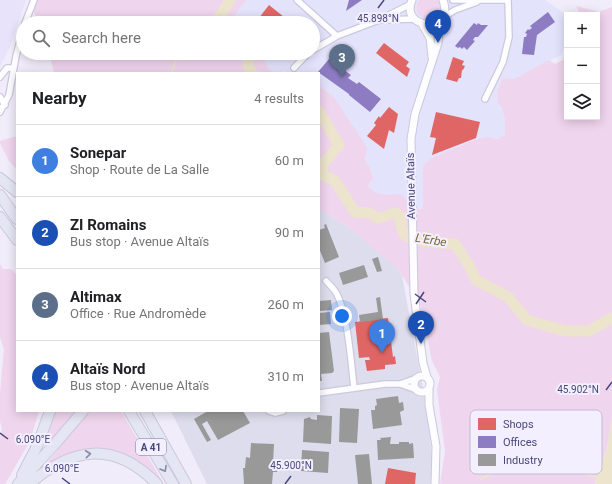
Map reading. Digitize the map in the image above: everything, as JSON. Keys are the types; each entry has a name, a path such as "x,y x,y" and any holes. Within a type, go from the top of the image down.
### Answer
{"highway":[{"path":"0,178 16,191"},
{"path":"0,195 16,218"},
{"path":"0,217 16,239"},
{"path":"8,229 16,244"},
{"path":"17,484 38,444 50,412"},
{"path":"17,484 54,445 82,412"},
{"name":"A 41","path":"130,412 173,484"},
{"name":"A 41","path":"146,412 186,484"},
{"path":"25,484 54,445"},
{"path":"29,484 49,468 60,462 77,455 94,453 107,454 124,460 144,472 157,484"}],"street":[{"path":"28,16 34,0"},
{"path":"296,0 314,16"},
{"name":"Avenue Altaïs","path":"427,377 423,363 414,294 411,139 415,114 438,43 441,19 444,14 445,6 443,0"},
{"path":"453,0 505,0"},
{"path":"412,2 411,12 415,19 422,24 428,25 435,24 455,10 482,0"},
{"path":"485,99 503,62 509,37 508,0"},
{"path":"320,46 337,36 379,20 412,2"},
{"path":"379,20 415,19"},
{"path":"320,21 337,36"},
{"name":"Avenue Altaïs","path":"422,24 430,38 432,60"},
{"path":"0,112 9,95 16,60"},
{"path":"294,68 301,60"},
{"path":"0,77 8,68 14,68"},
{"path":"0,97 5,105"},
{"path":"326,282 335,291 345,323 354,388"},
{"name":"Avenue Altaïs","path":"417,377 423,363"},
{"path":"320,393 400,384 417,377 427,377 430,383 429,405 436,446 435,484"},
{"path":"417,377 414,384 429,405"},
{"path":"400,384 424,392 429,389"}],"shaded area":[{"path":"0,0 26,0 20,16 16,16 16,29 0,67"},
{"path":"36,0 247,0 235,16 35,16 34,12"},
{"path":"247,0 545,0 564,13 564,48 561,55 514,79 503,78 497,91 498,104 502,108 505,120 505,135 498,139 486,137 423,166 423,208 420,210 401,194 380,195 368,186 372,182 370,168 334,97 320,87 320,72 273,72 269,70 264,60 320,60 320,16 235,16"},
{"path":"419,0 438,0 440,8 438,14 434,17 422,17 418,14 417,8"},
{"path":"576,6 599,12 579,12"},
{"path":"612,7 612,416 607,448 602,463 602,410 470,410 470,474 598,474 595,484 440,484 445,451 437,390 440,377 432,361 420,303 397,268 350,228 320,210 320,87 334,97 367,148 365,159 370,168 373,179 368,186 380,194 401,194 420,210 423,208 423,166 430,159 472,141 486,137 498,139 505,135 505,120 502,108 498,104 497,91 503,78 514,79 549,60 555,64 564,60 564,120 600,120 599,12"},
{"path":"51,60 264,60 269,70 273,72 54,72"},
{"path":"16,136 16,169 9,161 0,141"},
{"path":"320,210 350,228 380,252 397,268 402,276 428,415 433,468 431,484 207,484 171,412 320,412"},
{"path":"0,264 3,269 11,269 16,274 16,412 39,412 30,441 5,484 0,484 0,440 2,429 0,421 0,394 4,349 0,337"},
{"path":"55,412 75,412 51,440 45,443"},
{"path":"89,412 122,412 164,484 105,450 42,469"},
{"path":"612,416 612,484 595,484 598,474 602,474 602,463 607,448"}],"building: Shops":[{"path":"269,5 283,16 260,16"},
{"path":"384,43 409,62 406,66 410,69 407,77 376,53"},
{"path":"453,57 464,61 462,65 465,66 462,70 461,78 459,78 457,82 446,79"},
{"path":"389,107 398,114 394,133 389,130 384,149 367,136 376,125 374,123 379,116 380,118"},
{"path":"436,112 480,122 476,138 432,155 436,138 430,137"},
{"path":"388,318 393,357 395,356 396,364 385,365 385,369 367,371 365,360 370,360 369,357 359,358 355,322"},
{"path":"388,468 416,473 415,484 385,484"}],"building: Offices":[{"path":"349,0 362,0 346,11"},
{"path":"548,12 555,22 537,35 534,55 522,54 524,37 526,37 527,34 525,33 528,29 529,30 532,28 530,26"},
{"path":"474,23 477,25 478,23 481,25 488,25 478,37 475,37 473,40 475,41 467,50 464,47 462,49 455,46"},
{"path":"329,59 351,75 348,78 357,84 359,82 381,99 370,112 349,94 318,72"}],"building: Industry":[{"path":"326,224 339,257 325,263 320,250 320,230 325,228 324,225"},
{"path":"378,257 382,271 377,272 372,259"},
{"path":"364,265 368,277 343,285 339,273"},
{"path":"380,297 383,319 360,322 359,315 378,312 376,298"},
{"path":"331,300 332,310 320,311 320,301"},
{"path":"330,312 331,324 320,325 320,313"},
{"path":"329,332 334,371 332,373 321,374 322,381 320,381 320,333"},
{"path":"398,396 399,403 403,402 404,410 400,412 402,425 373,429 371,410 375,410 375,406 377,405 376,399"},
{"path":"340,408 359,409 357,443 339,442"},
{"path":"206,412 244,412 250,423 218,440 207,421 202,424 211,440 207,442 194,419"},
{"path":"317,415 332,416 331,444 303,442 304,419 310,417 311,419 317,420"},
{"path":"391,437 390,444 399,444 399,442 409,442 409,444 413,443 414,458 378,460 377,440 381,440 380,438"},
{"path":"251,443 274,444 273,463 278,463 277,472 273,472 272,484 244,484 243,468 245,468 246,457 250,458"},
{"path":"302,450 329,452 328,473 301,471"},
{"path":"369,454 372,484 358,484 355,455"}],"waterway":[{"name":"L'Erbe","path":"220,16 230,0"},
{"path":"171,72 176,60"},
{"name":"L'Erbe","path":"248,60 251,72"},
{"name":"L'Erbe","path":"320,113 339,145 324,163 321,174 335,181 355,212 369,213 378,218 396,213 400,217 401,227 405,235 410,238 429,242 455,244 470,267 476,280 508,297 527,320 565,331 589,331 612,318"},
{"path":"481,479 490,474"},
{"path":"588,474 599,478"}],"place":[{"name":"Altaïs Nord","path":"438,43"},
{"name":"Altimax","path":"342,77"},
{"name":"ZI Romains","path":"421,344"},
{"name":"Sonepar","path":"382,353"}]}
